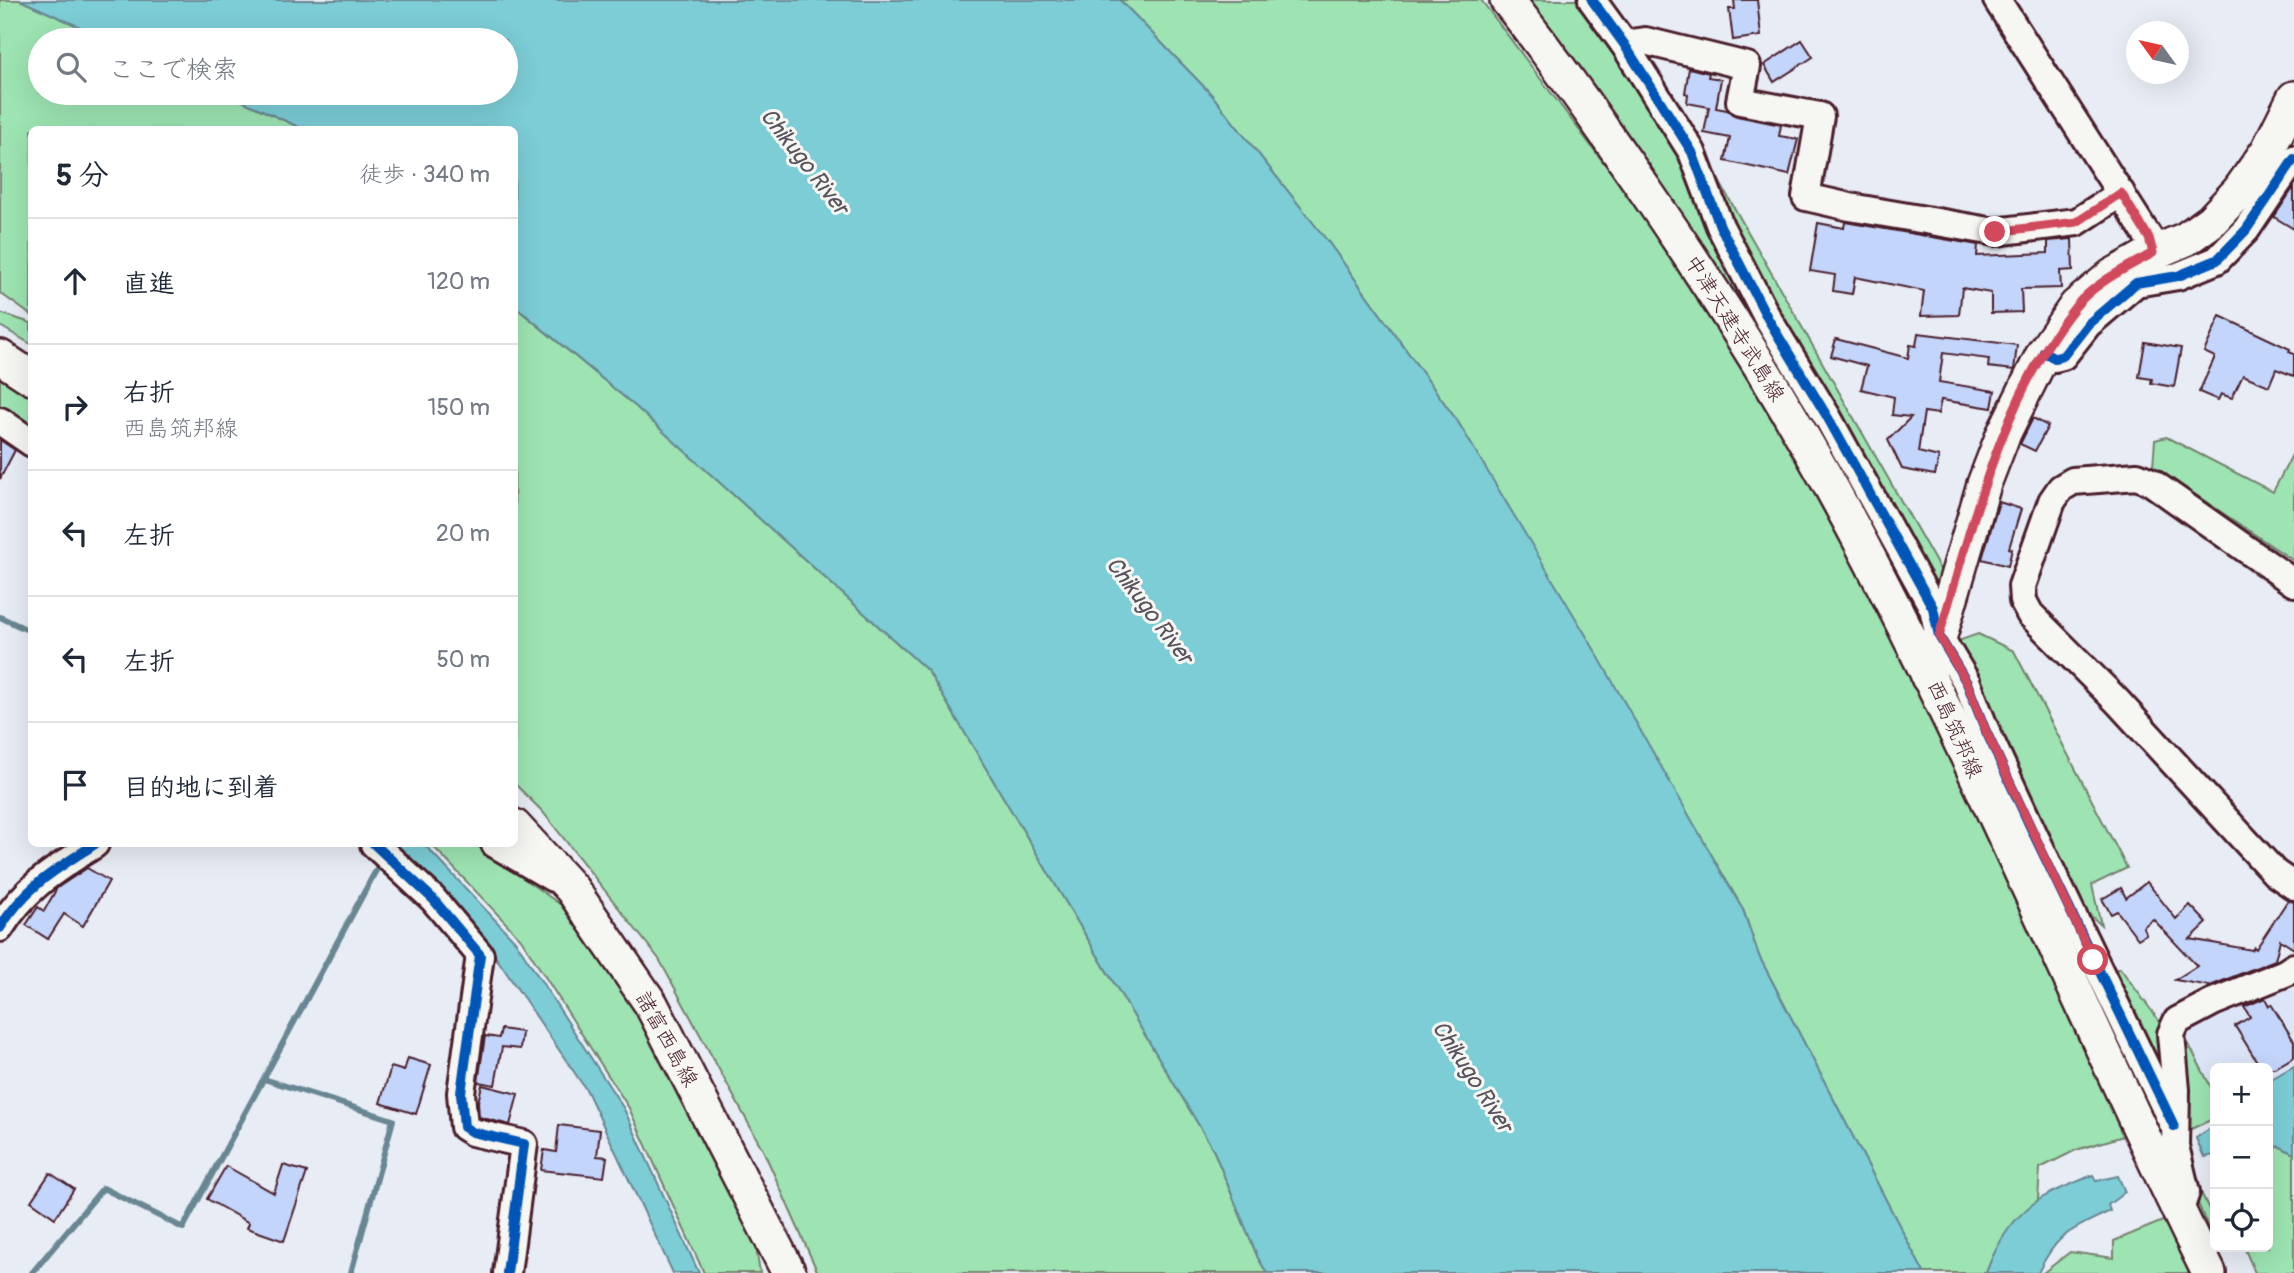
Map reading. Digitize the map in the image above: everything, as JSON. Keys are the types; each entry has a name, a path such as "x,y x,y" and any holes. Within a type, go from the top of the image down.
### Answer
{"main road":[{"name":"中津天建寺武島線","path":"1507,0 1561,68 1747,343 1831,487 1928,677"},
{"name":"西島筑邦線","path":"2209,1273 1928,677 1984,484 2003,435 2045,352 2076,306 2112,276 2153,253 2186,239 2211,221 2239,191 2268,150 2294,98"},
{"path":"0,356 28,375"},
{"name":"諸富西島線","path":"518,830 572,889 651,1004 780,1266"}],"street":[{"path":"1592,0 1624,44 1692,152 1720,226 1768,319 1828,418 1933,607 1939,636 1967,683 1985,729 2066,903 2174,1126"},
{"path":"1997,0 2149,238 2153,253"},
{"path":"1624,44 1646,41 1747,66 1740,101 1820,116 1806,197 1995,232 2077,222 2121,193"},
{"path":"2045,352 2055,358 2063,356 2088,324 2136,283 2178,276 2217,260 2246,230 2294,159"},
{"path":"0,421 28,440"},
{"path":"2294,583 2151,482 2137,476 2073,481 2061,488 2052,501 2022,586 2023,601 2030,614 2117,701 2275,873 2294,886"},
{"path":"0,928 24,894 90,847"},
{"path":"377,847 433,899 480,955 461,1093 464,1127 472,1132 524,1144 507,1273"},
{"path":"500,847 572,889"},
{"path":"2179,1213 2186,1192 2175,1146 2176,1090 2171,1034 2177,1021 2213,1002 2294,967"}],"shaded area":[{"path":"2288,979 2294,991 2294,1066 2273,1078 2273,1063 2210,1063 2210,1085 2184,1035 2239,998"}],"green space":[{"path":"0,0 20,0 82,28 28,28 28,105 251,105 296,126 28,126 28,313 0,293"},
{"path":"1120,0 1481,0 1681,265 1823,497 2008,871 2130,1134 2076,1150 2040,1168 2038,1200 2007,1233 1986,1273 1924,1273 1759,956 1743,909 1458,422 1329,243 1211,94"},
{"path":"1524,0 1580,0 1687,156 1927,613 1918,632"},
{"path":"1719,181 1942,573 1936,598 1743,259"},
{"path":"518,309 635,406 928,671 1213,1149 1258,1258 1267,1273 818,1273 764,1152 659,959 542,811 518,787"},
{"path":"0,313 28,322 28,342 0,326"},
{"path":"0,374 28,392 28,431 0,413"},
{"path":"2166,437 2273,492 2294,451 2294,561 2153,466 2155,440"},
{"path":"1978,634 2014,651 2127,868 2092,885 2101,925 2081,907 1958,641"},
{"path":"434,847 479,847 561,905 638,1015 755,1241 760,1273 704,1273 629,1108 521,939"},
{"path":"2120,968 2160,1022 2166,1092 2107,973"},
{"path":"2184,1035 2210,1085 2210,1120 2189,1130 2180,1052"},
{"path":"2279,1146 2294,1154 2294,1273 2255,1273 2246,1252 2273,1252 2273,1148"},
{"path":"2182,1152 2210,1211 2210,1231 2184,1171"},
{"path":"2170,1218 2195,1273 2043,1273 2070,1252 2114,1258 2114,1241"}],"water":[{"name":"Chikugo River","path":"20,0 1120,0 1211,94 1329,243 1458,422 1590,642 1743,910 1759,956 1924,1273 1267,1273 1258,1258 1213,1149 928,671 635,406 518,308 518,126 296,126 251,105 518,105 518,28 82,28"},
{"path":"398,847 427,847 516,942 624,1109 699,1273 673,1273 587,1091 491,950 440,887"},
{"path":"2294,1066 2294,1154 2279,1146 2273,1148 2273,1078"},
{"path":"2210,1128 2210,1156 2204,1157 2196,1138"},
{"path":"2093,1175 2096,1181 2118,1176 2125,1192 2108,1205 2110,1211 2059,1240 2038,1273 1986,1273 2006,1233 2020,1215 2050,1193"}],"building":[{"path":"1734,0 1757,0 1761,36 1733,40 1729,9 1735,9"},
{"path":"1802,40 1813,57 1774,82 1764,65"},
{"path":"1689,68 1709,73 1708,77 1721,79 1716,108 1737,116 1781,125 1779,136 1798,139 1789,175 1725,161 1730,138 1704,133 1709,107 1687,103 1688,94 1685,93"},
{"path":"2294,187 2294,229 2274,217"},
{"path":"1845,222 1978,245 1977,256 2048,253 2048,241 2072,239 2073,270 2060,271 2061,288 2021,289 2022,312 1991,313 1991,293 1962,288 1959,315 1921,316 1924,291 1855,277 1852,294 1833,291 1835,275 1810,271 1818,223 1844,228"},
{"path":"2220,316 2290,349 2289,352 2294,354 2294,376 2276,369 2269,386 2243,375 2232,398 2221,394 2218,400 2199,392 2215,357 2204,352"},
{"path":"1918,333 2017,345 2014,370 1988,367 1989,359 1943,353 1939,382 1995,391 1992,408 1941,400 1938,414 1924,412 1918,452 1939,457 1935,475 1902,469 1888,440 1911,417 1892,415 1894,397 1861,389 1867,366 1831,356 1836,339 1908,358 1910,345 1916,346"},
{"path":"2145,342 2181,348 2174,387 2151,383 2152,379 2139,377"},
{"path":"2033,418 2048,426 2035,451 2020,444"},
{"path":"0,440 15,450 0,479"},
{"path":"1999,502 2021,509 2009,548 2012,549 2008,566 1982,559"},
{"path":"87,868 109,881 83,926 64,914 48,939 26,925 38,907 44,911 57,888"},
{"path":"2147,882 2176,919 2190,905 2207,923 2190,939 2252,950 2254,947 2256,949 2288,900 2294,902 2294,949 2280,940 2275,960 2210,986 2175,980 2197,966 2153,919 2143,927 2146,934 2138,939 2117,911 2111,914 2102,899 2121,888 2126,898"},
{"path":"2265,998 2269,1006 2271,1004 2294,1041 2294,1057 2275,1068 2273,1063 2258,1063 2235,1026 2250,1017 2244,1007"},
{"path":"501,1029 522,1032 520,1049 502,1047 495,1085 478,1082 485,1036 499,1038"},
{"path":"408,1058 431,1065 416,1114 380,1103 391,1067 404,1071"},
{"path":"482,1085 518,1094 510,1125 479,1117 478,1102"},
{"path":"559,1125 600,1130 597,1156 607,1157 604,1177 541,1170 544,1150 556,1152"},
{"path":"283,1165 307,1172 284,1241 247,1228 249,1223 207,1199 226,1166 274,1193"},
{"path":"50,1173 74,1189 55,1218 31,1201"}],"waterway":[{"path":"0,617 28,630"},
{"path":"32,1273 103,1188 183,1228 380,863"},
{"path":"264,1079 393,1120 351,1273"}],"cycle path":[{"path":"1592,0 1624,44 1692,152 1720,226 1768,319 1828,418 1933,608 1939,636 1967,683 2034,835 2174,1126"},
{"path":"2044,352 2055,358 2063,356 2088,324 2136,283 2178,276 2217,260 2246,230 2294,159"},
{"path":"0,928 31,890 90,847"},
{"path":"377,847 433,899 480,955 461,1093 464,1127 472,1132 524,1144 507,1273"}],"route":[{"path":"1995,232 2077,222 2121,193 2149,238 2153,253 2112,276 2076,306 2026,386 1984,484 1939,636 1967,683 1985,729 2093,960"}]}
